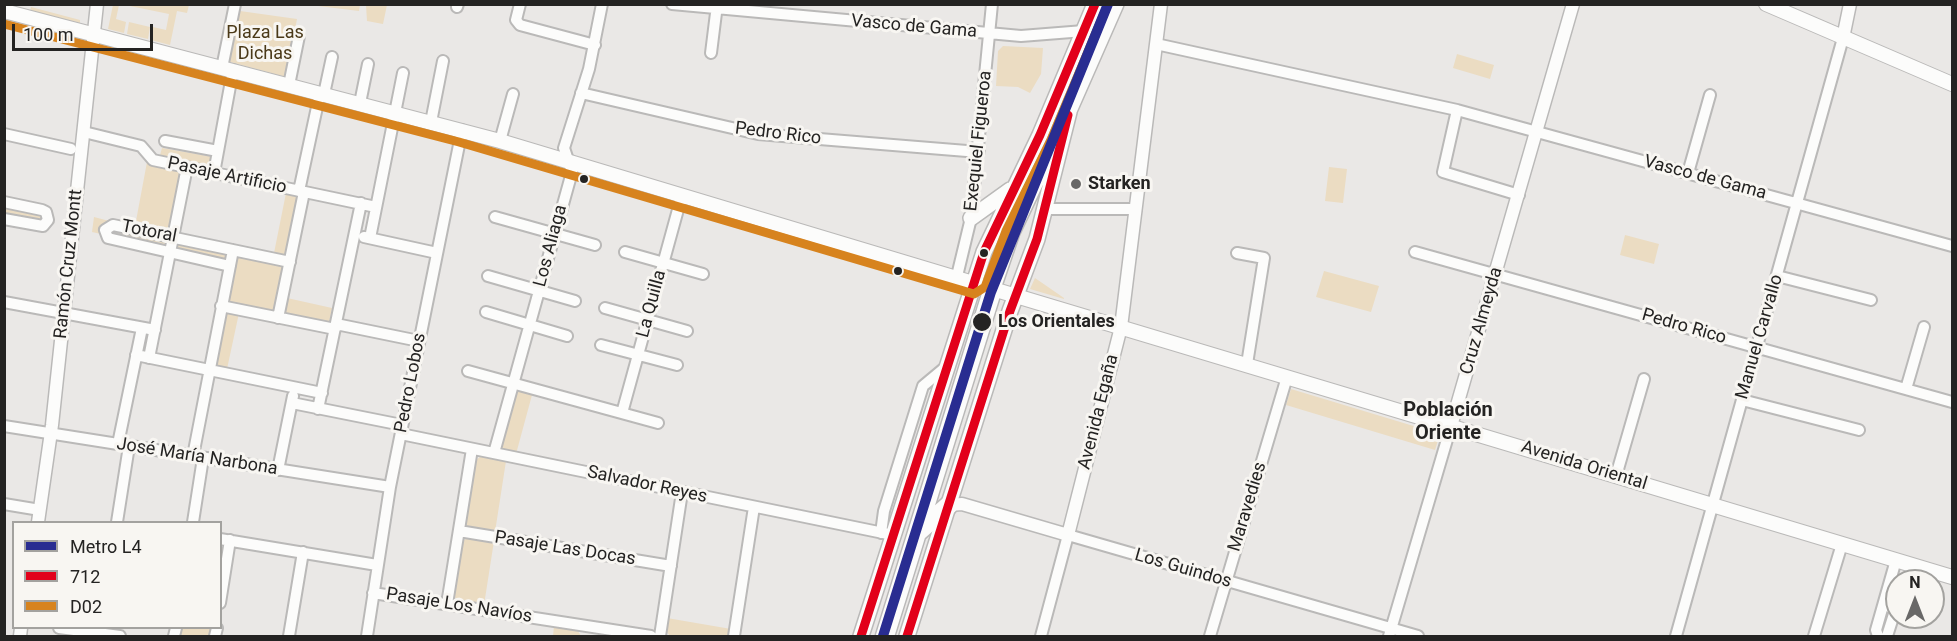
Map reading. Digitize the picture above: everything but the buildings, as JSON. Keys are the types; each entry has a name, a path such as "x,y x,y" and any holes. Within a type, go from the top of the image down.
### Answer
{"highway":[{"path":"885,636 993,288"},
{"path":"916,535 949,505"}],"main road":[{"path":"861,636 887,534 947,366 974,282 995,226 1095,4"},
{"path":"993,288 1012,232 1069,112 1116,4"},
{"path":"1766,4 1953,84"},
{"name":"Avenida Oriental","path":"4,11 500,141 957,276 1953,577"},
{"path":"907,636 1016,295 1046,209 1069,112"},
{"path":"971,218 1016,183"}],"street":[{"name":"Ramón Cruz Montt","path":"38,521 51,434 97,4"},
{"path":"214,173 235,4"},
{"path":"520,4 516,20 520,25 595,45"},
{"name":"Los Aliaga","path":"494,453 572,172 564,148 595,45 602,4"},
{"name":"Vasco de Gama","path":"672,4 1029,36 1084,31"},
{"name":"Exequiel Figueroa","path":"957,276 971,218 992,4"},
{"name":"Avenida Egaña","path":"1041,636 1121,327 1161,4"},
{"name":"Cruz Almeyda","path":"1390,633 1574,4"},
{"path":"1843,38 1850,4"},
{"path":"711,53 717,7"},
{"path":"289,85 299,36"},
{"name":"Manuel Carvallo","path":"1676,636 1843,38"},
{"name":"Vasco de Gama","path":"1156,44 1457,110 1953,246"},
{"path":"278,318 322,94 332,57"},
{"path":"431,122 443,61"},
{"path":"360,103 368,64"},
{"path":"370,238 403,73"},
{"name":"Pedro Rico","path":"581,93 758,134 979,152"},
{"path":"500,141 513,94"},
{"path":"1688,173 1710,95"},
{"path":"1457,110 1443,172 1518,195"},
{"name":"Pedro Lobos","path":"367,636 390,487 462,130"},
{"name":"Pasaje Artificio","path":"84,132 141,146 153,160 376,207"},
{"path":"4,134 71,149"},
{"name":"Pasaje Artificio","path":"165,141 218,151"},
{"path":"149,358 187,167"},
{"name":"La Quilla","path":"622,413 682,195"},
{"path":"4,202 42,210 48,215 48,220 43,226 4,219"},
{"path":"318,409 361,204"},
{"path":"1046,209 1136,209"},
{"path":"495,217 595,245"},
{"name":"Totoral","path":"230,266 108,238 105,230 112,225 290,262"},
{"path":"354,235 437,253"},
{"path":"192,521 209,379 208,370 233,250"},
{"path":"625,252 703,274"},
{"name":"Pedro Rico","path":"1415,252 1953,402"},
{"path":"1237,253 1264,258 1247,364"},
{"path":"488,276 575,302"},
{"path":"1777,276 1871,300"},
{"path":"4,302 155,330"},
{"path":"221,306 278,318 419,341"},
{"path":"605,308 687,331"},
{"path":"486,312 567,336"},
{"path":"117,521 123,445 142,327"},
{"path":"1906,389 1924,327"},
{"path":"601,345 677,365"},
{"path":"136,355 322,393"},
{"path":"468,371 658,423"},
{"name":"Maravedies","path":"1209,636 1287,377"},
{"path":"1616,476 1644,379"},
{"path":"278,470 295,387"},
{"path":"1742,400 1859,430"},
{"name":"Salvador Reyes","path":"292,403 472,449 887,534"},
{"name":"José María Narbona","path":"4,426 390,487"},
{"path":"447,604 472,449"},
{"path":"660,636 682,492"},
{"path":"4,504 40,510"},
{"name":"Los Guindos","path":"949,505 962,504 1226,581 1390,633 1418,636"},
{"path":"734,636 754,507"},
{"name":"Pasaje Las Docas","path":"459,531 671,566"},
{"path":"222,577 225,539 377,565"},
{"path":"1814,636 1842,544"},
{"path":"289,636 303,552"},
{"path":"1878,636 1876,630 1896,560"},
{"name":"Pasaje Los Navíos","path":"373,593 447,604 586,631 651,636"},
{"path":"1884,603 1894,611 1887,636"},
{"path":"855,636 871,604"},
{"path":"100,630 120,636"}],"green space":[{"path":"360,4 359,11 310,5"},
{"path":"113,5 119,5 116,19 126,22 124,33 108,29"},
{"path":"125,5 189,5 187,13 177,11 170,45 151,40 153,27 166,30 169,14"},
{"path":"366,5 387,5 383,24 367,21"},
{"path":"31,7 80,20 80,23 30,11"},
{"name":"Plaza Las Dichas","path":"240,11 297,19 286,77 230,62"},
{"path":"129,22 150,27 148,39 127,34"},
{"path":"1003,46 1043,48 1041,74 1030,93 1018,87 996,86 998,51"},
{"path":"1457,54 1494,65 1490,79 1453,68"},
{"path":"162,148 214,157 212,171 159,159"},
{"path":"147,162 184,170 172,229 136,221"},
{"path":"1329,167 1347,169 1343,203 1325,201"},
{"path":"286,193 299,195 287,256 274,253"},
{"path":"4,205 43,212 40,224 5,217"},
{"path":"94,217 170,237 168,249 92,232"},
{"path":"176,235 229,247 226,260 174,250"},
{"path":"1625,235 1659,244 1654,264 1620,255"},
{"path":"235,251 286,263 277,315 224,303"},
{"path":"1324,271 1379,286 1371,312 1316,297"},
{"path":"1035,278 1064,298 1064,299 1030,289"},
{"path":"287,298 332,308 329,323 284,314"},
{"path":"224,310 239,313 227,369 212,366"},
{"path":"1291,389 1440,434 1435,450 1286,405"},
{"path":"516,390 532,395 516,454 500,450"},
{"path":"481,456 506,461 495,532 469,528 465,523 475,461"},
{"path":"468,537 494,541 484,605 457,602 454,595 462,542"},
{"path":"667,618 731,629 730,636 670,636 665,630"},
{"path":"554,626 578,631 581,636 553,636"},
{"path":"180,629 212,629 211,636 179,636"}],"metro line":[{"name":"L4","path":"883,636 991,292 1108,4"}],"transit line":[{"name":"712","path":"861,636 984,252 1040,135 1095,4"},
{"name":"D02","path":"4,24 459,142 974,294 985,287 1006,231 1051,140 1106,9"},
{"name":"712","path":"907,636 1010,311 1037,239 1068,115"}],"place":[{"name":"Starken","path":"1076,184"},
{"name":"Los Orientales","path":"982,322"}],"district":[{"name":"Población Oriente","path":"1448,422"}]}
